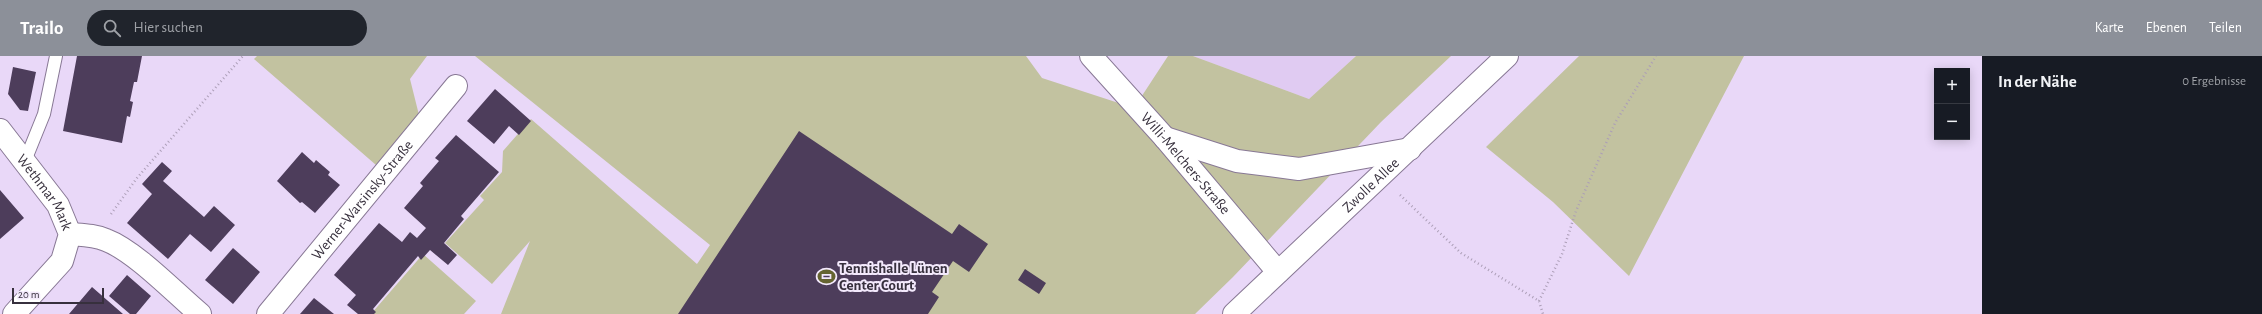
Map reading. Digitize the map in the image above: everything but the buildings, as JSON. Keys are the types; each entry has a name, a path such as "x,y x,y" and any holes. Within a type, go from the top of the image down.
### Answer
{"street":[{"name":"Willi-Melchers-Straße","path":"1091,56 1165,138 1278,272"},
{"name":"Zwolle Allee","path":"1234,314 1507,56"},
{"name":"Werner-Warsinsky-Straße","path":"268,314 456,86"},
{"name":"Wethmar Mark","path":"0,130 58,205 70,234 62,261 14,314"},
{"path":"1165,138 1237,161 1299,169 1410,149"},
{"path":"70,234 95,236 108,240 133,256 200,314"}],"lane":[{"path":"25,161 44,114 56,56"}],"path":[{"path":"95,236 137,178 243,56"},
{"path":"1539,301 1562,254 1576,211 1615,123 1656,56"},
{"path":"1381,176 1418,214 1461,253 1539,301 1543,314"}],"shaded area":[{"path":"1193,56 1356,56 1309,99"}],"green space":[{"path":"257,56 427,56 410,79 419,115 376,165 254,59"},
{"path":"475,56 1026,56 1042,78 1134,108 1168,56 1193,56 1309,99 1356,56 1451,56 1381,122 1233,277 1195,314 501,314 530,241 492,284 445,243 484,200 480,196 502,172 503,151 531,119 697,264 710,245"},
{"path":"1579,56 1744,56 1629,276 1553,202 1486,147"},
{"path":"423,254 476,301 464,314 371,314"}],"place":[{"name":"Tennishalle Lünen Center Court","path":"826,277"}]}
